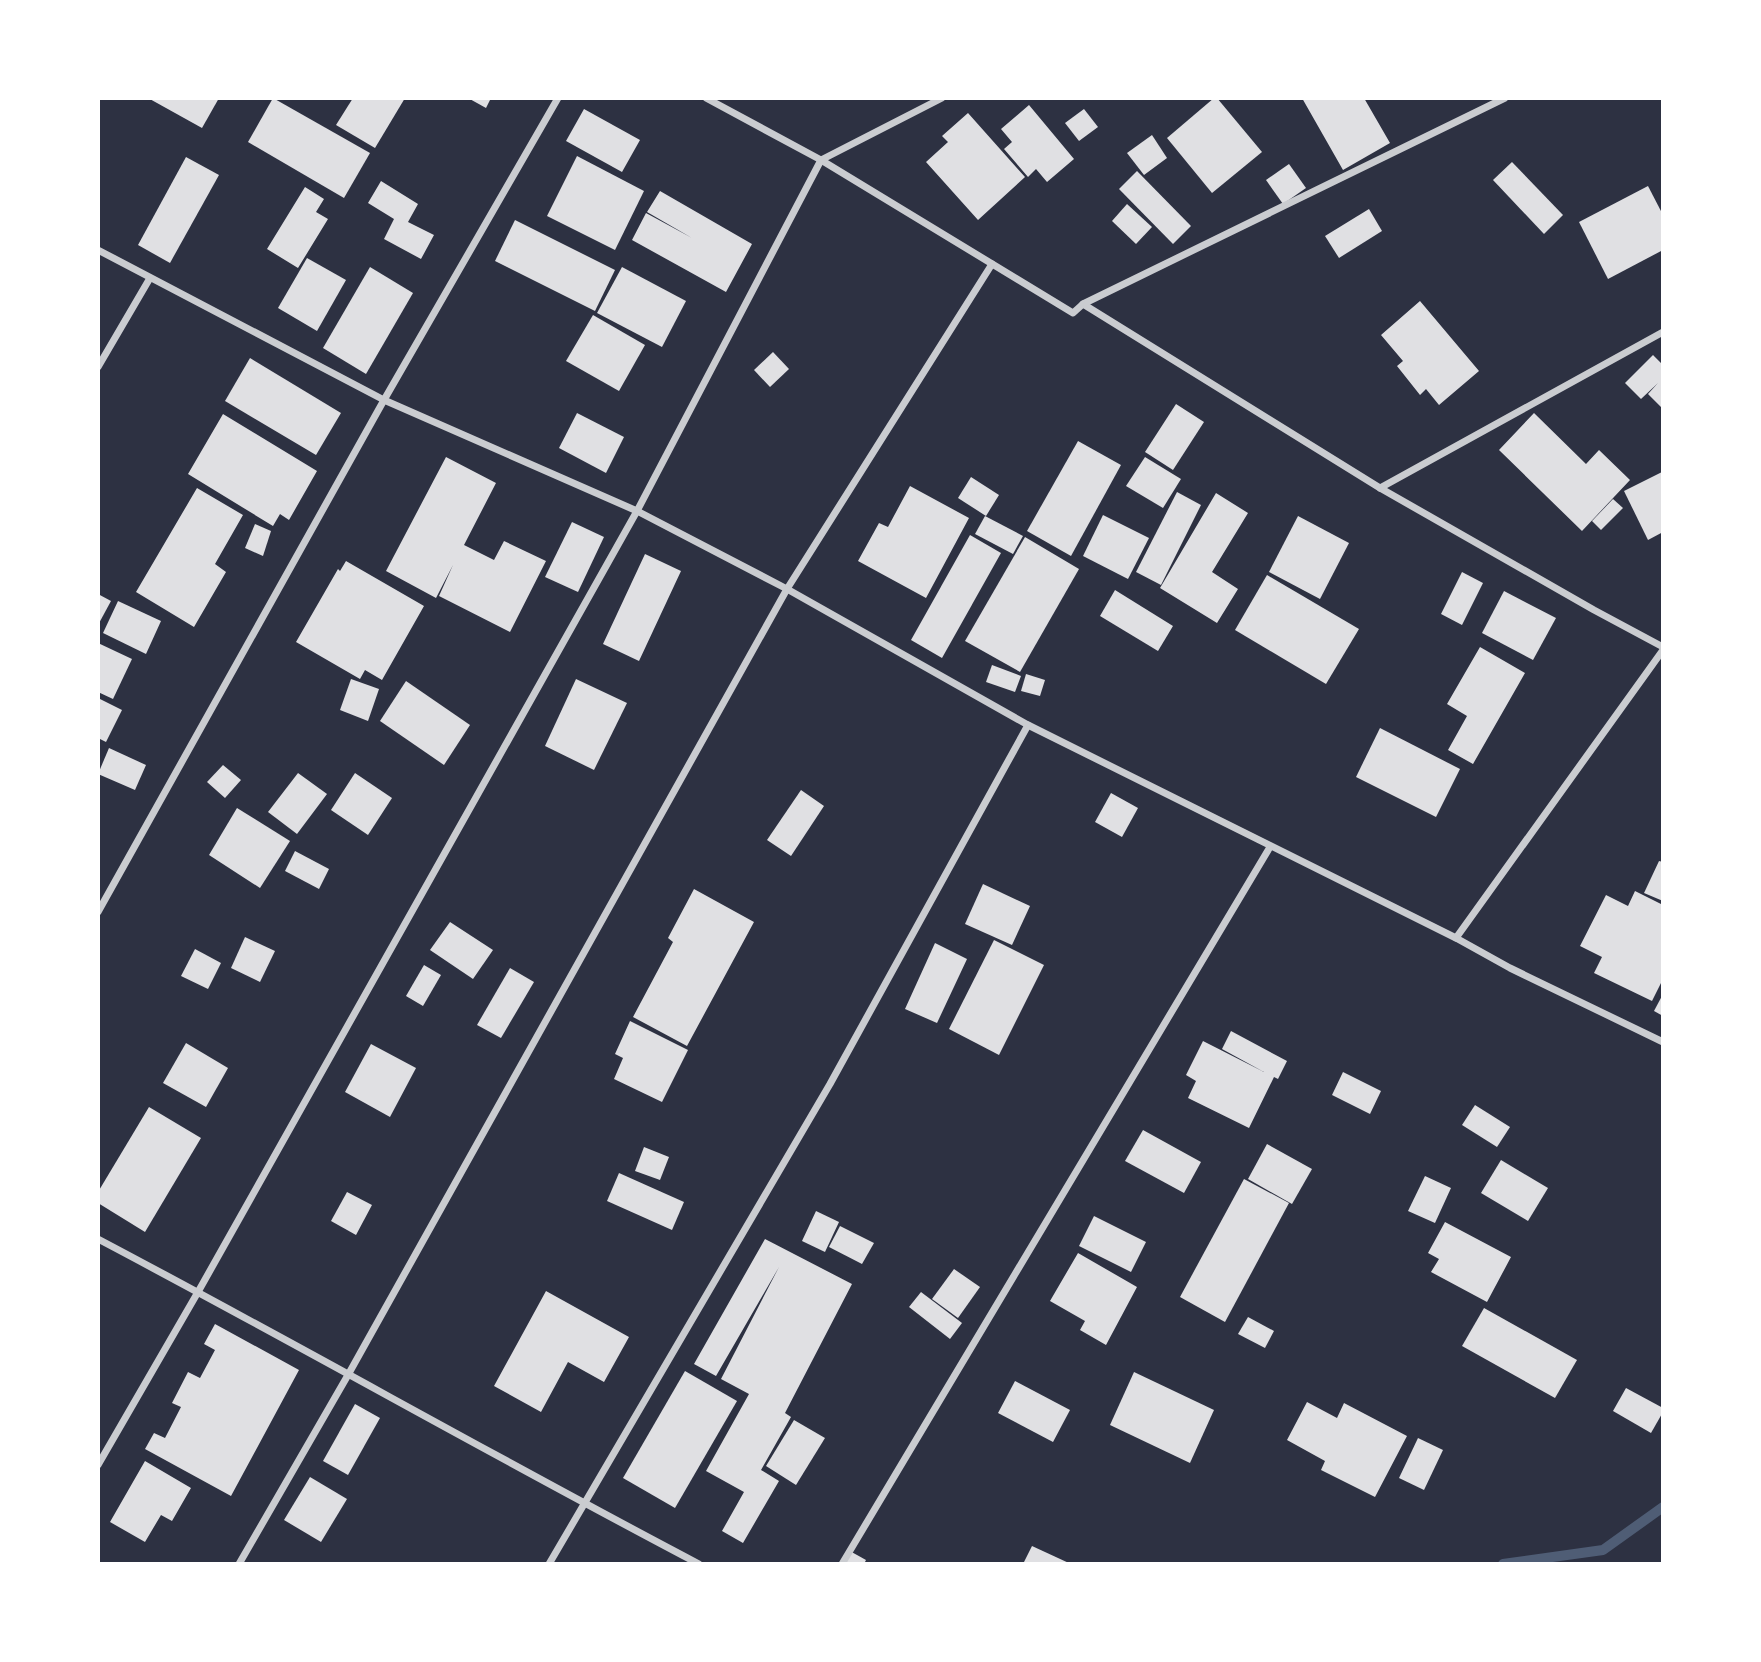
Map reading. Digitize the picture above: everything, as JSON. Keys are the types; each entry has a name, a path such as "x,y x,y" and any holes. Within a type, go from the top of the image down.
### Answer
{"street":[{"path":"98,912 384,400 558,98"},
{"path":"706,98 821,160 1073,313 1083,304 1505,98"},
{"path":"98,1465 637,511 821,160 942,98"},
{"path":"98,250 384,400 637,511 787,589 1028,725 1456,938 1510,968 1663,1042"},
{"path":"239,1564 348,1375 787,589 992,264"},
{"path":"98,367 150,278"},
{"path":"1083,304 1380,488 1663,648 1456,938"},
{"path":"1380,488 1663,332"},
{"path":"549,1564 830,1084 1028,725"},
{"path":"842,1564 1270,846"},
{"path":"98,1239 699,1564"}],"building":[{"path":"148,98 219,98 202,128"},
{"path":"273,98 370,153 344,198 248,142"},
{"path":"353,98 405,98 375,148 336,125"},
{"path":"468,98 491,98 486,108"},
{"path":"1217,98 1262,152 1212,193 1167,138"},
{"path":"1302,98 1364,98 1390,143 1343,170"},
{"path":"1029,105 1074,159 1047,182 1036,169 1028,177 1004,149 1012,142 1001,129"},
{"path":"584,109 640,140 622,172 566,141"},
{"path":"1084,109 1098,127 1079,141 1065,123"},
{"path":"968,113 1025,177 978,220 926,162 948,142 942,136"},
{"path":"1152,135 1167,158 1144,175 1127,153"},
{"path":"577,156 644,191 615,250 547,216"},
{"path":"186,157 219,175 170,263 138,245"},
{"path":"1512,162 1563,215 1544,234 1493,180"},
{"path":"1289,164 1306,188 1283,204 1266,180"},
{"path":"1137,171 1191,226 1173,244 1119,189"},
{"path":"381,181 418,204 408,222 434,235 421,259 384,239 394,219 368,203"},
{"path":"1648,186 1663,215 1663,250 1608,279 1579,222"},
{"path":"305,187 324,199 316,212 328,219 298,268 267,249"},
{"path":"660,191 752,244 726,292 632,240 646,213 692,238 647,212"},
{"path":"1127,204 1152,227 1136,244 1112,221"},
{"path":"1369,209 1382,231 1339,258 1325,236"},
{"path":"515,220 615,270 595,311 495,261"},
{"path":"307,258 346,280 317,331 278,308"},
{"path":"370,267 413,293 366,374 323,348"},
{"path":"622,267 686,301 662,347 597,313"},
{"path":"1420,301 1479,371 1439,405 1426,389 1420,395 1397,366 1403,361 1381,335"},
{"path":"593,315 645,345 619,391 566,361"},
{"path":"773,352 789,369 770,387 754,370"},
{"path":"1653,355 1663,365 1663,409 1648,394 1658,383 1641,399 1625,383"},
{"path":"250,358 341,413 316,455 225,401"},
{"path":"1176,404 1204,422 1173,470 1145,452"},
{"path":"577,413 624,437 606,473 559,448"},
{"path":"1534,413 1586,464 1599,450 1630,480 1582,531 1499,450"},
{"path":"223,414 317,471 289,520 280,514 273,526 188,474"},
{"path":"1078,441 1121,465 1071,556 1027,531"},
{"path":"446,457 496,483 464,545 494,560 504,541 546,561 510,632 439,596 453,565 436,598 386,571"},
{"path":"1145,457 1181,479 1163,508 1126,486"},
{"path":"1662,472 1663,532 1648,540 1624,491"},
{"path":"971,477 999,495 986,516 958,498"},
{"path":"910,486 969,518 926,598 858,561 879,523 888,527"},
{"path":"197,488 243,515 215,564 226,572 194,627 136,592"},
{"path":"1177,492 1201,505 1161,585 1136,572"},
{"path":"1216,493 1248,513 1212,572 1238,589 1217,623 1160,588"},
{"path":"1613,499 1623,508 1601,530 1592,521"},
{"path":"1103,515 1149,538 1128,579 1083,556"},
{"path":"985,516 1023,536 1013,554 975,534"},
{"path":"1298,516 1349,543 1320,599 1269,572"},
{"path":"572,522 604,537 578,592 545,577"},
{"path":"255,524 271,531 263,556 245,548"},
{"path":"970,535 1001,553 942,658 911,640"},
{"path":"1025,537 1079,569 1020,672 965,641"},
{"path":"645,554 681,571 639,661 603,644"},
{"path":"346,561 424,606 382,680 365,670 360,679 296,642 338,569 340,571"},
{"path":"1462,572 1483,583 1462,625 1441,614"},
{"path":"1267,575 1359,629 1326,684 1235,630"},
{"path":"1115,590 1173,626 1158,651 1100,616"},
{"path":"1504,591 1556,618 1533,660 1482,633"},
{"path":"98,594 111,601 98,625"},
{"path":"118,601 161,621 146,654 103,633"},
{"path":"98,643 132,659 113,699 98,692"},
{"path":"1480,647 1525,673 1473,764 1448,750 1467,716 1447,704"},
{"path":"992,665 1021,676 1015,692 986,682"},
{"path":"1026,674 1045,680 1040,696 1021,691"},
{"path":"351,679 379,689 368,721 340,710"},
{"path":"576,679 627,703 594,770 545,746"},
{"path":"406,681 470,725 444,765 380,721"},
{"path":"98,698 122,710 106,742 98,738"},
{"path":"1380,728 1460,769 1436,817 1356,777"},
{"path":"109,748 146,765 135,790 98,774"},
{"path":"223,765 241,780 225,798 207,782"},
{"path":"298,773 327,794 297,834 268,812"},
{"path":"355,773 392,798 368,835 331,810"},
{"path":"801,790 824,806 791,856 767,840"},
{"path":"1111,793 1138,808 1122,837 1095,822"},
{"path":"237,808 290,841 260,888 209,855"},
{"path":"295,851 329,869 319,889 285,871"},
{"path":"1659,861 1663,862 1663,901 1644,893"},
{"path":"983,884 1030,906 1012,945 965,924"},
{"path":"694,889 754,922 687,1046 633,1017 673,942 668,938"},
{"path":"1635,891 1663,905 1663,979 1652,1001 1594,973 1602,957 1580,946 1606,895 1628,906"},
{"path":"450,922 493,950 473,979 430,950"},
{"path":"245,937 275,951 260,982 231,968"},
{"path":"994,940 1044,965 999,1055 949,1029"},
{"path":"935,943 967,959 937,1023 905,1009"},
{"path":"195,949 221,963 208,989 181,976"},
{"path":"424,965 441,975 423,1006 406,996"},
{"path":"510,968 534,982 501,1038 477,1025"},
{"path":"1663,994 1663,1016 1654,1011"},
{"path":"630,1021 688,1050 662,1102 614,1079 623,1058 615,1054"},
{"path":"1231,1031 1287,1061 1278,1079 1274,1077 1249,1128 1188,1098 1196,1081 1186,1075 1203,1041 1264,1072 1222,1049"},
{"path":"186,1043 228,1068 206,1107 163,1083"},
{"path":"371,1044 416,1068 390,1117 345,1092"},
{"path":"1343,1072 1381,1091 1370,1114 1332,1095"},
{"path":"1475,1105 1510,1127 1497,1147 1462,1125"},
{"path":"149,1107 201,1138 145,1232 98,1203 98,1192"},
{"path":"1143,1130 1201,1162 1184,1193 1125,1161"},
{"path":"1267,1144 1312,1169 1292,1204 1248,1179"},
{"path":"644,1147 669,1157 660,1180 635,1171"},
{"path":"1501,1160 1548,1188 1528,1221 1481,1193"},
{"path":"619,1173 684,1202 672,1230 607,1201"},
{"path":"1425,1176 1451,1188 1435,1223 1408,1211"},
{"path":"1244,1179 1289,1203 1225,1322 1180,1297"},
{"path":"347,1192 372,1205 356,1235 331,1221"},
{"path":"816,1211 839,1222 825,1252 802,1241"},
{"path":"1094,1216 1146,1242 1131,1272 1079,1246"},
{"path":"1445,1222 1511,1257 1487,1302 1431,1272 1439,1259 1428,1253"},
{"path":"840,1226 874,1243 862,1264 829,1247"},
{"path":"765,1239 852,1284 785,1413 791,1417 761,1470 779,1481 743,1543 722,1531 744,1492 706,1471 749,1394 721,1379 779,1267 716,1376 694,1364"},
{"path":"1078,1253 1137,1287 1106,1345 1080,1330 1085,1321 1050,1301"},
{"path":"954,1269 980,1287 958,1318 932,1299"},
{"path":"546,1291 629,1337 604,1382 568,1362 541,1412 494,1386"},
{"path":"921,1292 962,1323 950,1339 909,1307"},
{"path":"1484,1308 1577,1360 1555,1398 1462,1346"},
{"path":"1248,1317 1274,1331 1265,1348 1238,1334"},
{"path":"215,1324 299,1370 231,1496 145,1449 154,1433 165,1438 181,1407 172,1403 188,1372 200,1378 215,1350 204,1344"},
{"path":"685,1371 737,1401 675,1508 623,1478"},
{"path":"1134,1372 1214,1410 1190,1463 1110,1425"},
{"path":"1015,1381 1070,1410 1053,1442 998,1413"},
{"path":"1626,1388 1663,1408 1651,1433 1613,1411"},
{"path":"1307,1402 1337,1418 1344,1403 1407,1436 1375,1497 1321,1470 1325,1461 1287,1440"},
{"path":"355,1404 380,1418 348,1475 323,1461"},
{"path":"794,1420 825,1438 796,1485 766,1466"},
{"path":"1418,1438 1443,1450 1424,1490 1399,1478"},
{"path":"145,1461 191,1488 172,1521 161,1515 145,1542 110,1522"},
{"path":"310,1477 347,1499 321,1542 284,1520"},
{"path":"1032,1546 1071,1564 1023,1564"},
{"path":"848,1550 866,1560 864,1564 841,1564"}],"waterway":[{"path":"1503,1564 1603,1550 1663,1507"}]}
